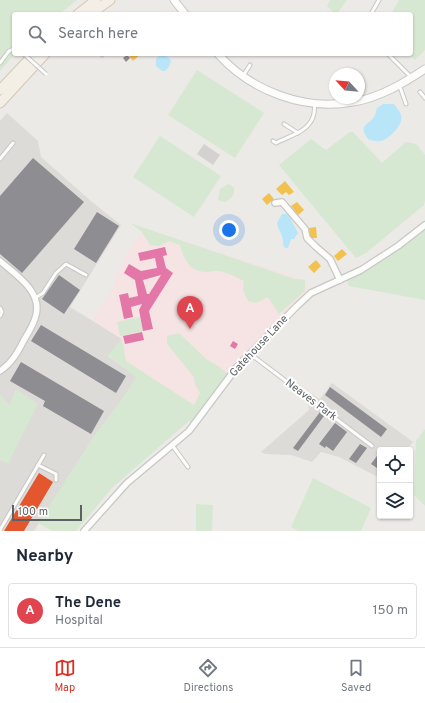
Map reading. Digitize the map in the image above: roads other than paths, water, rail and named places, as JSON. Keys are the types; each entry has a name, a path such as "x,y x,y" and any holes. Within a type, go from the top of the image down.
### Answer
{"main road":[{"path":"81,12 96,0"},
{"path":"93,12 110,0"},
{"path":"0,90 32,56"},
{"path":"0,103 43,56"}],"street":[{"path":"174,0 183,12"},
{"path":"220,56 248,80 276,94 315,104 354,102 391,89 425,69"},
{"path":"275,203 282,202 305,228 307,238 330,259 340,280"},
{"name":"Gatehouse Lane","path":"84,531 127,483 189,431 249,353 312,293 361,270 398,246 425,225"},
{"path":"0,262 25,283 32,291 35,298 37,314 13,361 0,371"}],"lane":[{"path":"372,12 378,0"},
{"path":"0,63 9,51 12,50"},
{"path":"26,56 46,74"},
{"path":"390,56 412,77"},
{"path":"243,76 250,65"},
{"path":"400,84 406,104"},
{"path":"420,92 425,98"},
{"path":"273,141 276,143 298,133 309,125 313,117 315,104"},
{"path":"284,124 298,133"},
{"path":"0,159 13,143"},
{"path":"35,298 43,293 56,273 66,264 86,275"},
{"path":"0,308 2,312 0,316"},
{"name":"Neaves Park","path":"249,353 372,446"},
{"path":"172,445 188,467"},
{"path":"0,530 44,455"},
{"path":"38,465 56,474 56,480"}],"water":[{"path":"158,56 166,56 171,60 169,67 165,71 162,71 156,66 156,59"},
{"path":"383,104 394,104 401,115 400,123 392,135 384,140 377,141 368,139 365,134 364,127 373,119 377,108"},
{"path":"282,214 288,214 298,233 294,239 291,239 288,248 285,248 283,245 282,236 277,223"}],"place":[{"name":"The Dene","path":"190,329"}]}
